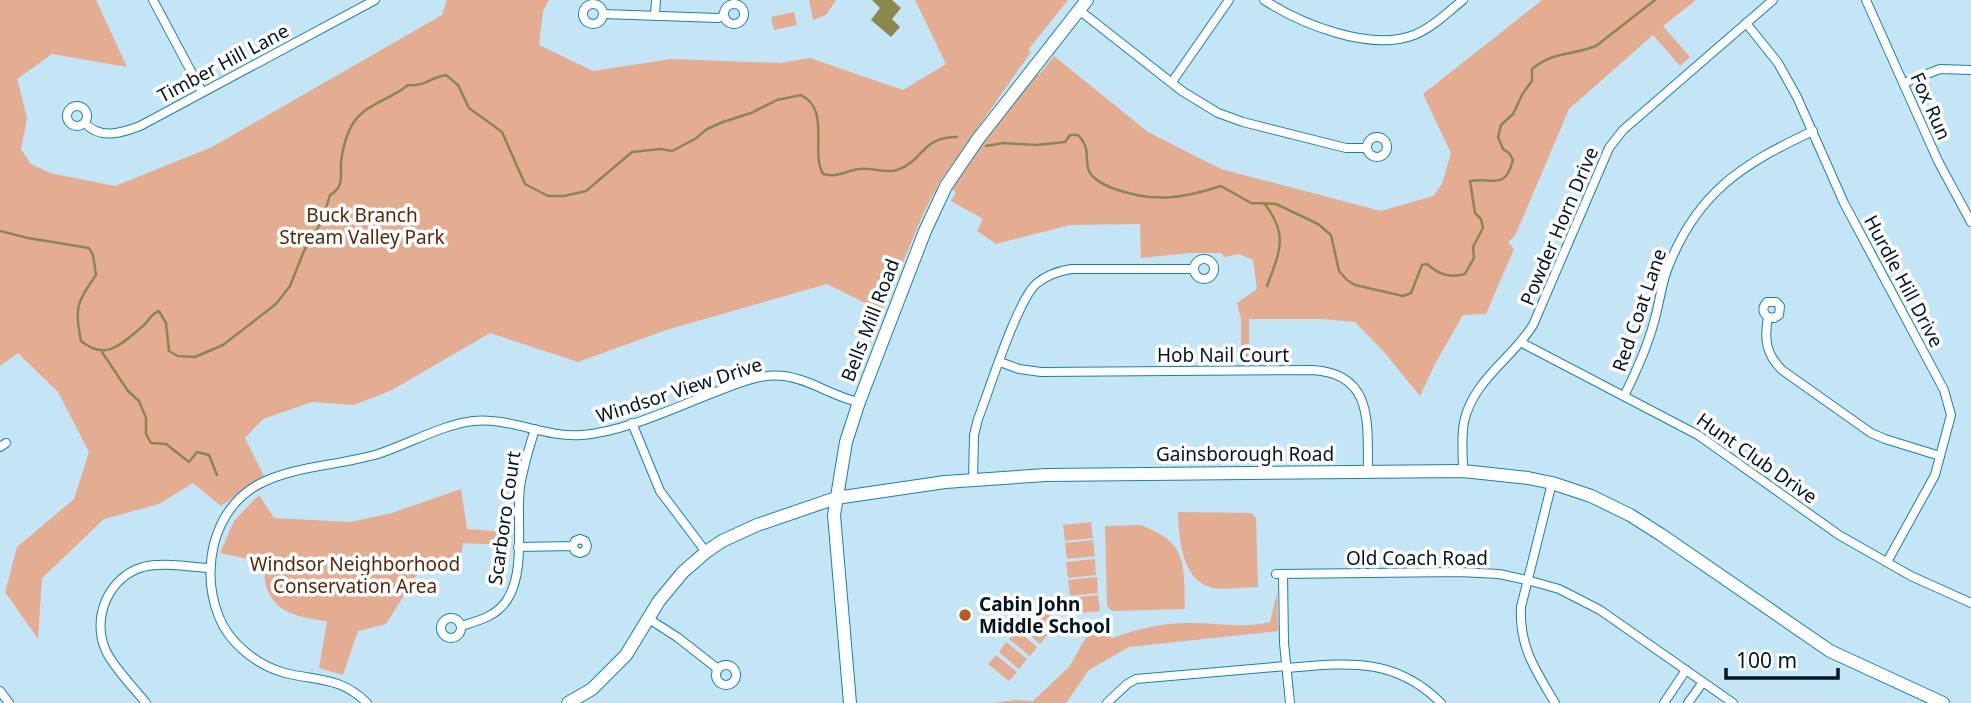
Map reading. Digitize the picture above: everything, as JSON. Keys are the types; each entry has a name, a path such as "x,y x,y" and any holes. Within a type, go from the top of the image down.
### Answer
{"street":[{"path":"153,0 202,92"},
{"name":"Timber Hill Lane","path":"85,124 94,131 105,134 124,132 140,126 375,0"},
{"path":"655,15 656,0"},
{"path":"1172,82 1229,0"},
{"path":"1264,0 1308,25 1382,41 1403,39 1420,33 1463,0"},
{"name":"Powder Horn Drive","path":"1463,471 1463,429 1469,407 1484,382 1522,343 1542,308 1609,148 1615,139 1773,0"},
{"name":"Fox Run","path":"1866,0 1938,161 1971,222"},
{"path":"1083,5 1172,82 1206,107 1231,118 1346,148 1367,148"},
{"name":"Bells Mill Road","path":"850,703 835,550 836,498 846,442 859,402 925,231 946,186 978,139 1083,5"},
{"path":"603,14 724,16"},
{"name":"Hurdle Hill Drive","path":"1746,23 1778,63 1797,97 1844,203 1948,399 1950,422 1932,484 1887,562"},
{"path":"1903,82 1940,69 1971,70"},
{"name":"Red Coat Lane","path":"1624,396 1648,341 1666,273 1701,208 1721,186 1747,165 1813,131"},
{"path":"973,480 974,435 1027,294 1035,285 1051,274 1071,270 1194,269"},
{"path":"1768,317 1766,346 1771,359 1782,370 1871,433 1940,456"},
{"name":"Hunt Club Drive","path":"1522,343 1698,435 1839,535 1925,583 1971,603"},
{"name":"Hob Nail Court","path":"1000,362 1019,369 1041,372 1312,370 1332,373 1353,386 1364,403 1367,418 1368,472"},
{"name":"Windsor View Drive","path":"367,703 348,687 330,680 274,670 246,652 225,629 218,616 208,568 218,531 235,503 251,489 271,477 296,469 377,454 474,421 500,421 582,435 607,432 735,384 769,376 798,379 843,399 859,402"},
{"path":"632,423 660,491 706,552"},
{"name":"Scarboro Court","path":"461,626 486,619 506,603 515,585 520,488 535,429"},
{"name":"Gainsborough Road","path":"568,703 606,677 626,655 659,601 683,572 706,552 722,541 757,525 836,498 973,480 1075,474 1463,471 1499,473 1552,482 1591,496 1630,515 1830,651 1944,703"},
{"path":"1552,482 1527,580 1520,625 1528,657 1555,703"},
{"path":"519,547 573,546"},
{"path":"146,703 106,651 101,632 102,607 108,594 120,580 143,567 208,568"},
{"name":"Old Coach Road","path":"1286,667 1280,574 1499,574 1559,589 1600,610 1733,703"},
{"path":"649,619 677,636 718,669"},
{"path":"1107,703 1136,679 1351,663 1374,666 1406,678 1440,703"},
{"path":"1286,667 1290,703"},
{"path":"1664,703 1686,670"},
{"path":"1688,703 1703,682"},
{"path":"0,691 9,703"}],"green space":[{"name":"Buck Branch Stream Valley Park","path":"0,0 96,0 127,67 52,54 17,79 27,118 21,149 31,164 50,173 115,186 212,147 442,15 447,0 549,0 543,11 539,45 593,71 671,59 780,63 810,58 903,90 946,64 915,0 1068,0 1028,50 1031,52 939,183 880,317 877,309 827,284 666,330 578,362 490,333 392,390 354,405 312,402 263,419 245,438 264,476 221,506 193,483 159,504 104,519 42,578 38,639 5,592 17,547 74,499 89,452 58,392 18,353 0,366"},
{"path":"809,0 836,0 826,15 813,20"},
{"path":"1542,0 1696,0 1663,26 1690,57 1680,66 1653,35 1569,109 1515,236 1508,242 1514,249 1486,314 1463,315 1420,396 1355,322 1249,319 1249,360 1241,360 1241,319 1237,303 1257,289 1253,260 1239,254 1225,257 1221,253 1141,258 1140,224 1070,225 996,244 977,231 983,219 951,201 956,192 946,186 1031,71 1039,75 1054,56 1148,132 1221,169 1381,211 1433,196 1442,184 1451,153 1423,94"},
{"path":"794,12 797,25 774,30 771,17"},
{"name":"Windsor Neighborhood Conservation Area","path":"461,489 467,529 505,532 504,545 463,543 459,572 420,570 386,624 358,631 343,675 319,668 327,621 307,618 280,607 268,592 266,563 220,553 234,521 259,495 274,518 350,522 392,513"},
{"path":"1178,512 1252,513 1256,518 1258,587 1213,588 1194,577 1181,545"},
{"path":"1091,522 1093,538 1065,541 1063,525"},
{"path":"1140,525 1167,539 1180,556 1185,609 1112,611 1107,606 1105,526"},
{"path":"1093,540 1095,556 1067,559 1065,543"},
{"path":"1095,559 1096,575 1068,578 1066,562"},
{"path":"1097,577 1098,593 1070,596 1068,580"},
{"path":"1277,593 1278,631 1129,647 1089,670 1066,703 992,703 1033,701 1069,667 1092,627 1113,638 1140,629 1169,624 1260,624 1270,622"},
{"path":"1098,595 1100,611 1072,614 1070,598"},
{"path":"1038,605 1058,622 1051,631 1030,614"},
{"path":"1027,617 1048,634 1040,644 1020,627"},
{"path":"1017,630 1037,647 1030,656 1009,639"},
{"path":"1006,642 1027,659 1019,669 999,652"},
{"path":"996,655 1017,672 1009,681 988,664"}],"shaded area":[{"path":"872,0 892,0 901,8 892,19 900,27 891,37 871,20 880,8"}],"waterway":[{"path":"986,146 1003,143 1036,145 1065,142 1070,135 1078,135 1084,143 1088,170 1099,182 1112,188 1141,196 1167,198 1221,186 1251,203 1276,204 1318,224 1331,235 1339,271 1347,280 1355,285 1403,296 1411,293 1422,265 1427,264 1445,275 1465,274 1474,258 1473,247 1483,228 1481,219 1475,213 1470,181 1497,181 1510,170 1513,160 1503,149 1498,137 1501,125 1513,114 1532,81 1532,69 1556,56 1596,46 1655,0"},
{"path":"0,231 89,248 93,255 96,275 81,299 78,320 81,341 90,347 99,350 114,348 159,311 166,323 169,351 178,356 195,357 223,345 276,304 290,286 304,251 322,221 330,195 340,184 343,150 354,122 367,109 408,85 419,85 446,75 458,85 469,108 502,132 525,184 548,196 586,191 632,152 660,149 672,151 723,122 751,113 777,100 801,95 815,110 818,121 818,154 823,174 837,175 864,169 897,170 913,161 936,141 957,137"},
{"path":"1264,203 1277,225 1280,243 1267,286"},
{"path":"102,352 128,391 139,401 146,418 146,434 151,443 166,444 189,462 197,452 209,455 217,475"}],"place":[{"name":"Cabin John Middle School","path":"965,615"}]}
